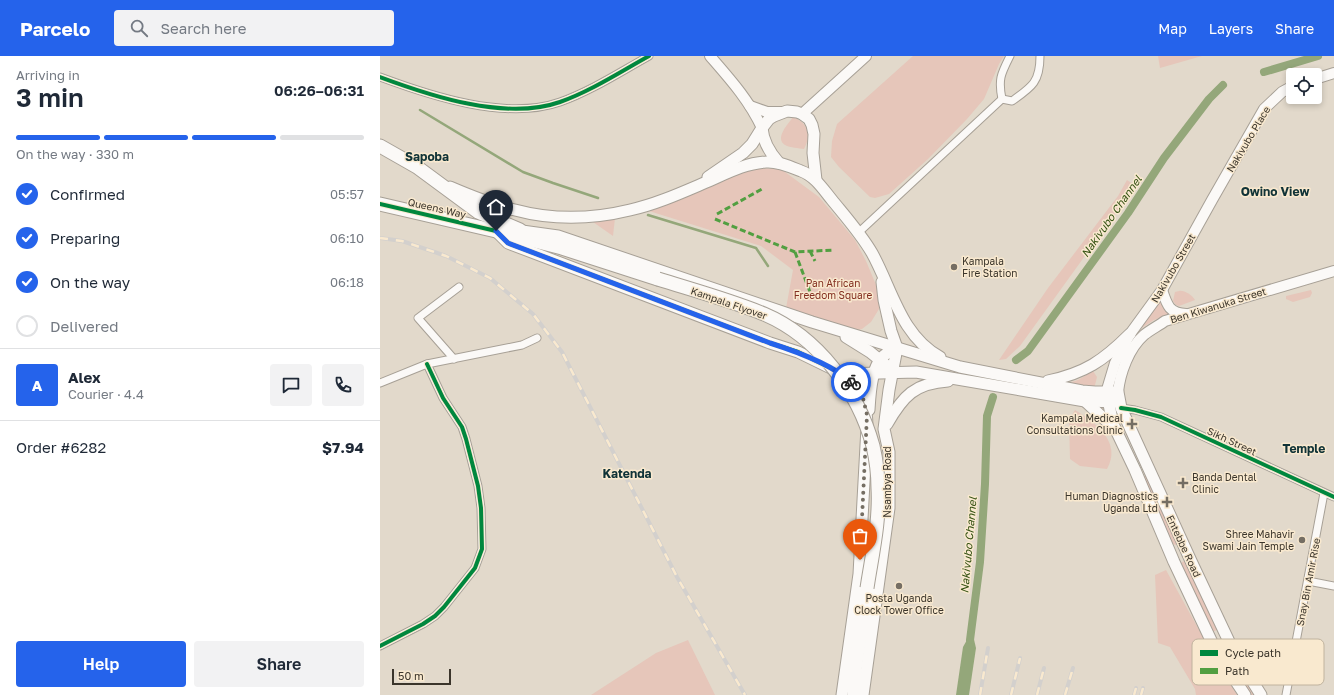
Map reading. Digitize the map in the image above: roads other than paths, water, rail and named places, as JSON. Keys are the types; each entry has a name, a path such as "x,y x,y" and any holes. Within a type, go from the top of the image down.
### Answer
{"highway":[{"path":"380,146 417,166 478,212 562,248"},
{"name":"Queens Way","path":"380,204 496,231"},
{"path":"496,231 562,248"},
{"name":"Kampala Flyover","path":"562,248 765,314 808,341 842,379 855,401 864,421 873,446 877,468 878,510 855,670"},
{"path":"850,695 855,670"},
{"path":"854,695 855,670"}],"main road":[{"path":"710,56 750,106 762,128 762,134 769,151 779,163"},
{"path":"802,114 866,56"},
{"path":"1322,77 1334,73"},
{"name":"Nakivubo Place","path":"1212,200 1264,109 1286,90"},
{"path":"750,106 767,112 797,112 809,119 814,134 813,153 816,180"},
{"path":"695,187 722,166 743,153 752,144 769,119 787,112"},
{"path":"439,183 489,203 517,211 569,217 599,215 652,205 742,167 766,162 779,163 804,172 816,180 858,233 871,252 898,309 916,338 930,352 960,367"},
{"name":"Nakivubo Street","path":"1107,397 1115,363 1130,334 1162,290 1212,200"},
{"name":"Queens Way","path":"496,231 508,243 770,343 798,352 843,374 916,372 964,380"},
{"path":"522,231 558,236 827,327 960,367 1043,382 1120,401"},
{"name":"Nsambya Road","path":"863,695 889,508 889,452 884,429 897,348 884,300 881,271"},
{"name":"Ben Kiwanuka Street","path":"1120,401 1128,358 1144,335 1165,321 1334,271"},
{"path":"1162,290 1171,309 1177,313 1188,314"},
{"path":"827,327 859,344 880,360 892,373"},
{"path":"1043,382 1074,375 1092,366 1116,348 1130,334"},
{"path":"842,695 859,574 867,427 871,386 877,364 885,354 897,348"},
{"path":"843,374 853,384 863,398 867,415 867,427"},
{"path":"884,429 901,401 921,386 933,382 964,380 1085,401 1107,397"},
{"name":"Entebbe Road","path":"1107,397 1113,424 1135,470 1174,562 1211,639"},
{"path":"1085,401 1117,432"},
{"name":"Entebbe Road","path":"1120,401 1187,552 1228,639"},
{"path":"1174,562 1187,552"},
{"path":"1218,639 1226,635"},
{"name":"Entebbe Road","path":"1238,685 1245,695"},
{"name":"Entebbe Road","path":"1255,685 1261,695"}],"street":[{"path":"380,77 461,102 488,107 523,108 559,102 586,91 649,56"},
{"path":"1002,99 999,85 1000,79 1010,56"},
{"path":"1002,99 1012,101 1030,88 1036,80 1039,72 1040,56"},
{"path":"858,233 1002,99"},
{"path":"454,359 418,318 459,287"},
{"path":"380,383 427,364 522,345 537,338"},
{"path":"380,646 423,624 444,608 475,568 482,550 482,508 466,439 462,427 443,398 427,364"},
{"name":"Sikh Street","path":"1120,401 1135,410 1161,417 1334,497"},
{"name":"Snay Bin Amir Rise","path":"1297,639 1324,493"},
{"path":"1308,581 1334,586"},
{"name":"Snay Bin Amir Rise","path":"1286,695 1288,685"}],"waterway":[{"name":"Nakivubo Channel","path":"1264,72 1318,56"},
{"name":"Nakivubo Channel","path":"1016,360 1028,351 1128,213 1164,158 1209,99 1223,85"},
{"path":"420,110 523,172 598,198"},
{"path":"648,215 756,248 768,266"},
{"name":"Nakivubo Channel","path":"970,640 980,562 985,484 987,416 993,397"}],"railway":[{"path":"380,238 402,241 446,256 490,278 533,314 562,352 677,577 745,695"},
{"path":"980,695 988,648"},
{"path":"1011,695 1020,658"},
{"path":"1037,695 1044,668"},
{"path":"1065,695 1073,668"},
{"path":"1134,695 1136,688"},
{"path":"1141,695 1143,688"}],"place":[{"name":"Kampala Fire Station","path":"954,267"},
{"name":"Kampala Medical Consultations Clinic","path":"1132,424"},
{"name":"Banda Dental Clinic","path":"1183,483"},
{"name":"Human Diagnostics Uganda Ltd","path":"1167,502"},
{"name":"Shree Mahavir Swami Jain Temple","path":"1302,540"},
{"name":"Posta Uganda Clock Tower Office","path":"899,586"}],"district":[{"name":"Sapoba","path":"427,156"},
{"name":"Owino View","path":"1275,191"},
{"name":"Temple","path":"1304,448"},
{"name":"Katenda","path":"627,473"}],"park label":[{"name":"Pan African Freedom Square","path":"833,288"}]}
